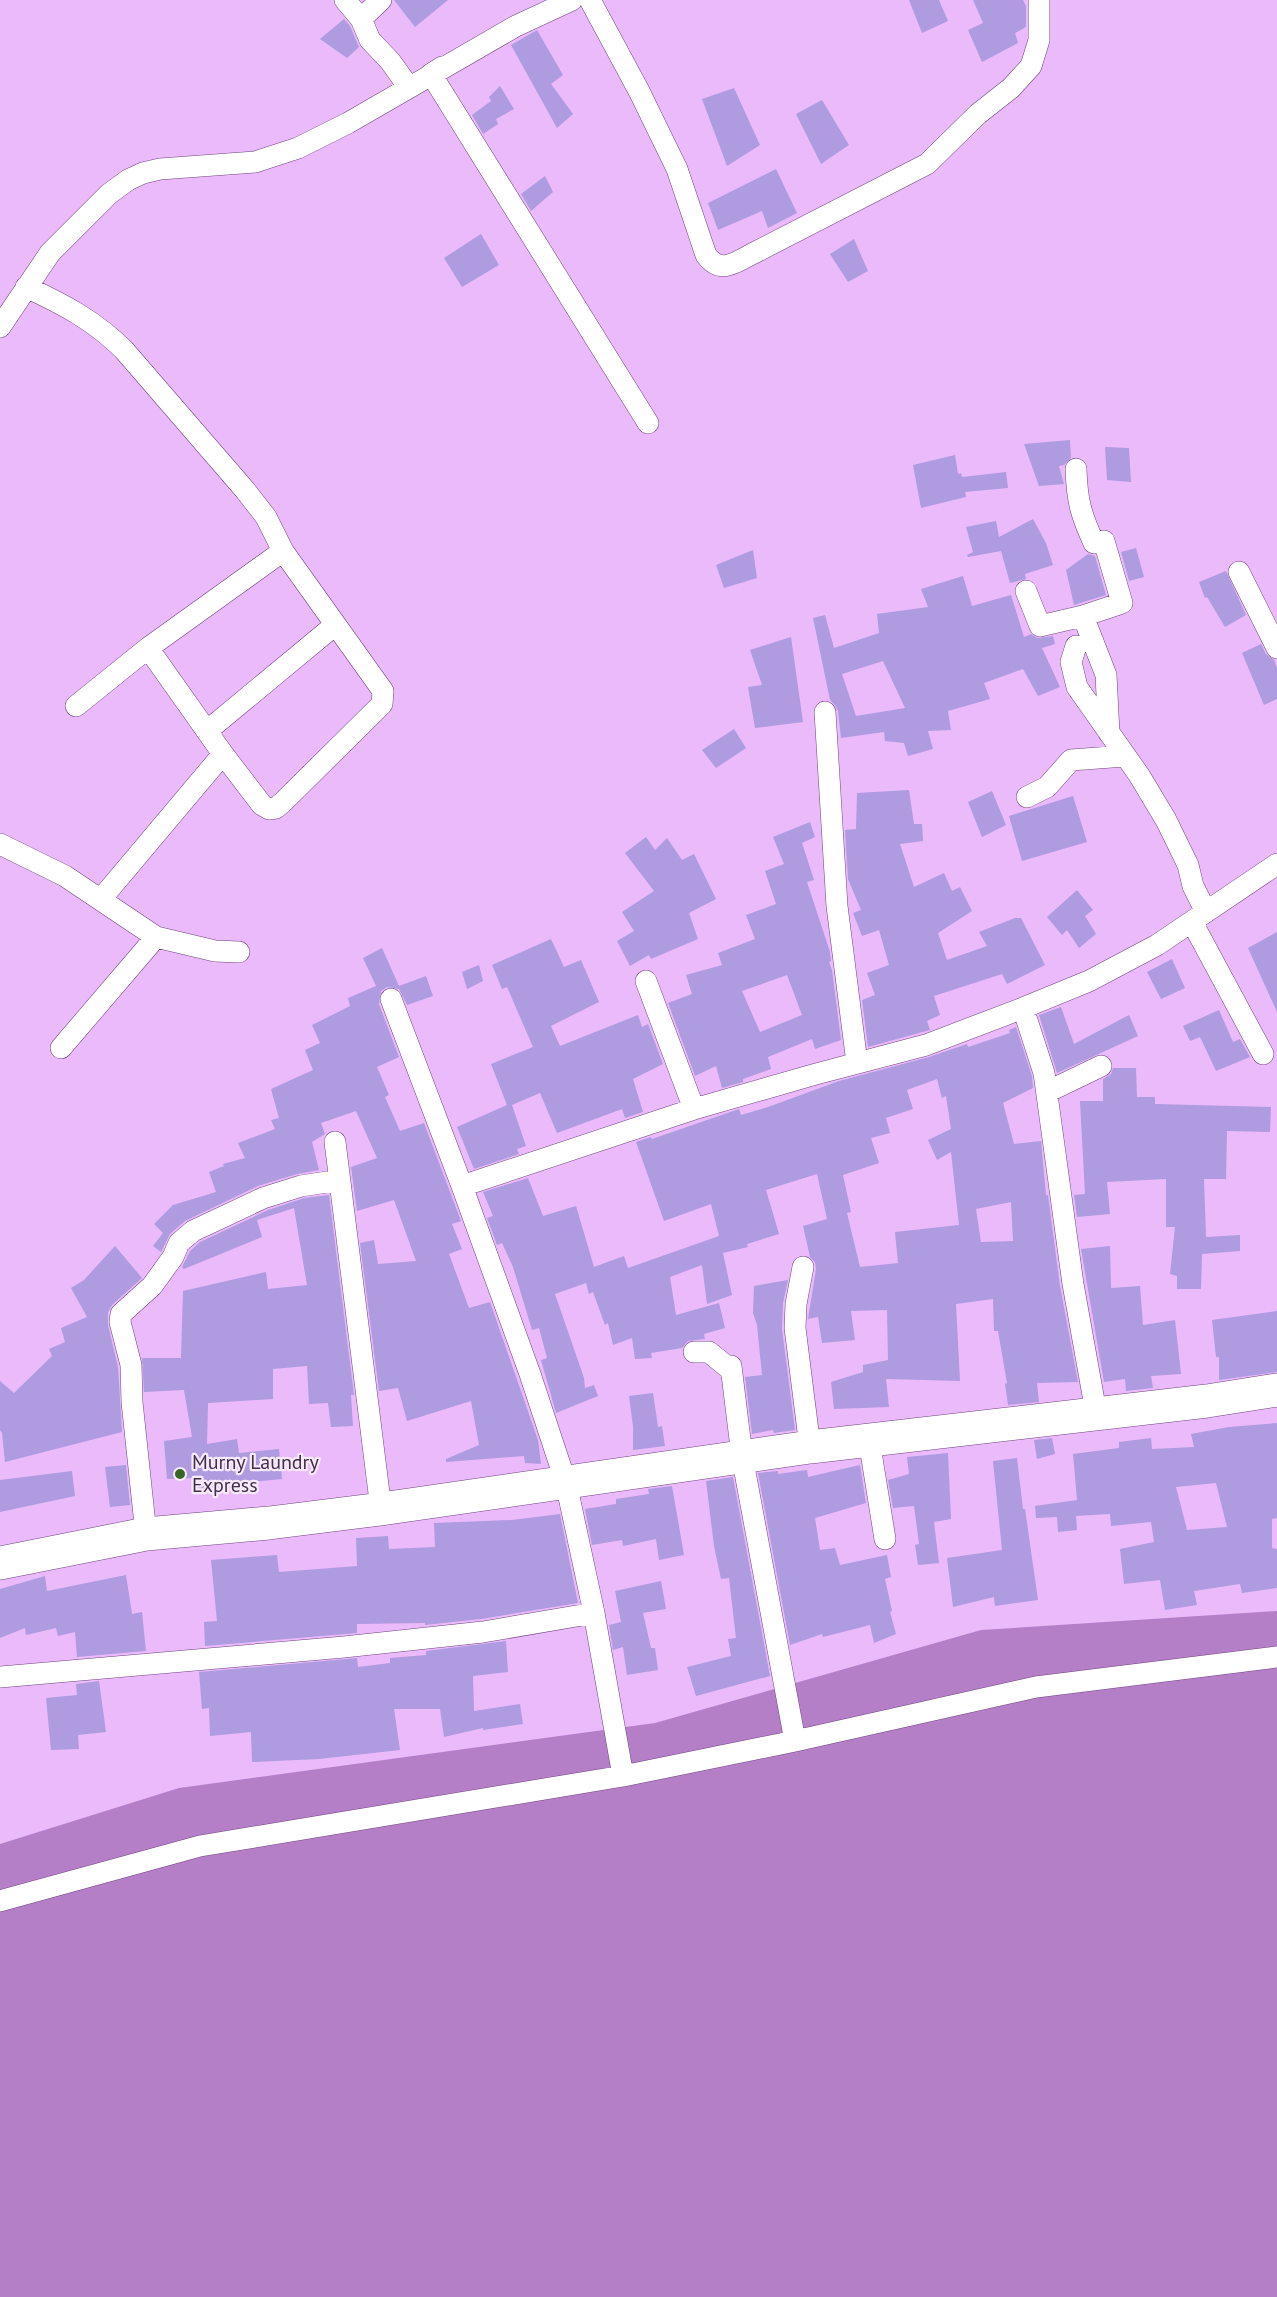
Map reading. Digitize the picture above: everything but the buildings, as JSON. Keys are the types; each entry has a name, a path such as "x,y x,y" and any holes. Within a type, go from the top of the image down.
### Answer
{"highway":[{"path":"0,1563 146,1534 269,1523 381,1509 742,1456 1096,1412 1207,1401 1277,1390"}],"street":[{"path":"345,0 361,19 370,40 390,61 408,86"},
{"path":"361,19 381,0"},
{"path":"0,327 26,287 62,240 109,194 128,180 160,169 255,162 298,148 348,123 408,86 573,0"},
{"path":"590,0 639,91 677,169 706,255 712,263 721,267 731,265 927,164 978,114 1011,88 1031,66 1039,40 1039,0"},
{"path":"431,74 648,423"},
{"path":"26,287 63,304 87,319 106,332 124,350 245,490 266,518 283,551 379,685 384,699 382,704 276,808 269,809 262,805 223,754 148,648"},
{"path":"1026,591 1040,626 1083,616 1122,603 1104,541 1094,543 1080,511 1076,495 1076,469"},
{"path":"75,706 148,648 283,551"},
{"path":"1239,572 1277,648"},
{"path":"1083,616 1094,639 1106,675 1109,733"},
{"path":"207,731 335,625"},
{"path":"1076,646 1071,662 1077,687 1166,820 1188,865 1199,917 1263,1054"},
{"path":"825,712 837,906 857,1063"},
{"path":"100,899 223,754"},
{"path":"1027,797 1047,787 1071,760 1125,756"},
{"path":"0,844 65,876 156,938 215,951 239,952"},
{"path":"462,1186 694,1109 926,1045 1023,1008 1089,981 1158,945 1277,864"},
{"path":"61,1048 156,938"},
{"path":"646,981 694,1109"},
{"path":"391,999 530,1374 566,1483 594,1614 623,1776"},
{"path":"1023,1008 1044,1073 1073,1284 1096,1412"},
{"path":"1047,1092 1101,1066"},
{"path":"334,1142 381,1509"},
{"path":"146,1534 132,1402 131,1365 120,1322 121,1314 152,1286 173,1257 178,1243 193,1231 263,1198 301,1186 340,1180"},
{"path":"803,1267 796,1304 795,1328 810,1448"},
{"path":"694,1352 709,1352 731,1368 742,1456 795,1741"},
{"path":"869,1440 885,1539"},
{"path":"0,1677 344,1647 483,1632 594,1614"},
{"path":"0,1901 200,1846 623,1776 1036,1688 1277,1657"}],"shaded area":[{"path":"1277,1611 1277,2297 0,2297 0,1844 179,1788 655,1723 981,1630"}],"place":[{"name":"Murny Laundry Express","path":"180,1474"}]}
